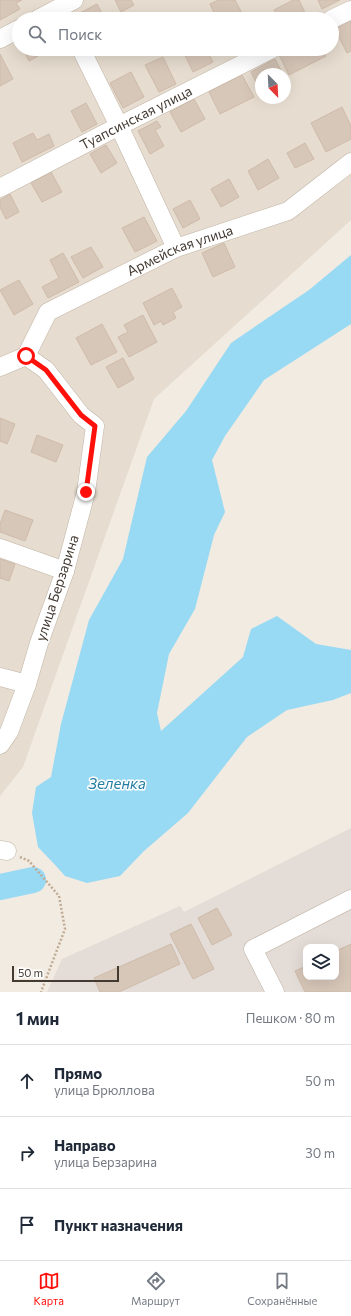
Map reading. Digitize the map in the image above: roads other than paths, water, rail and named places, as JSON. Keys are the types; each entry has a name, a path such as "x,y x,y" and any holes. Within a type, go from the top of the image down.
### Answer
{"street":[{"path":"53,12 64,7"},
{"path":"339,16 351,10"},
{"path":"0,39 12,33"},
{"path":"84,56 119,126 176,248"},
{"name":"Туапсинская улица","path":"0,188 258,56"},
{"name":"Армейская улица","path":"26,356 48,312 176,248 288,211 351,162"},
{"path":"0,367 26,356"},
{"name":"улица Берзарина","path":"0,745 9,732 27,684 39,643 65,571 86,492 95,426 81,415 46,370 26,356"},
{"path":"0,548 65,571"},
{"path":"0,677 27,684"},
{"path":"274,992 252,949 351,899"}],"water":[{"name":"Зеленка","path":"351,255 351,324 264,380 225,436 212,460 225,512 214,535 195,609 169,654 157,713 161,731 243,657 251,629 277,616 316,644 351,650 351,693 333,700 287,710 247,737 188,813 144,851 120,876 87,883 65,876 38,847 32,813 36,787 51,777 61,724 89,620 123,559 147,457 186,411 231,343 309,290"}],"waterway":[{"path":"0,887 33,880"}]}
